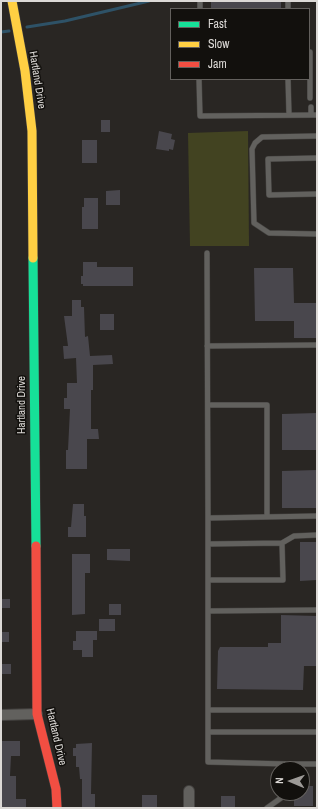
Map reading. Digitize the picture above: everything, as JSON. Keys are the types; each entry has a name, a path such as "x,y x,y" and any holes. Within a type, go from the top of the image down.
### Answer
{"street":[{"name":"Hartland Drive","path":"12,1 25,71 32,131 37,714 56,789 58,808"},
{"path":"1,715 37,714"},
{"path":"189,791 189,808"}],"lane":[{"path":"310,52 310,98"},
{"path":"199,80 200,116 289,114 317,115"},
{"path":"288,80 289,114"},
{"path":"311,107 311,115"},
{"path":"317,136 262,137 255,143 252,149 254,224 268,233 317,234"},
{"path":"317,158 268,159 269,195 317,194"},
{"path":"207,253 208,762 270,765"},
{"path":"207,346 317,345"},
{"path":"208,405 267,405 267,517"},
{"path":"208,518 317,516"},
{"path":"208,544 282,543 294,536 317,535"},
{"path":"208,580 283,580 282,543"},
{"path":"208,611 317,610"},
{"path":"208,710 317,710"},
{"path":"208,732 317,732"},
{"path":"267,808 277,801"}],"green space":[{"path":"248,131 249,246 190,246 188,133"}],"building":[{"path":"211,1 281,1 281,8 211,8"},
{"path":"101,120 110,120 110,132 101,132"},
{"path":"159,131 172,134 171,139 175,140 173,150 169,149 169,151 156,149"},
{"path":"82,140 97,140 97,163 82,163"},
{"path":"120,190 120,205 106,205 106,191"},
{"path":"84,198 98,198 98,229 82,229 82,207 84,207"},
{"path":"83,262 97,262 97,267 133,267 133,286 83,286 83,284 81,284 81,276 83,276"},
{"path":"254,268 293,268 294,303 317,303 317,338 294,338 294,321 255,321"},
{"path":"72,300 81,300 81,307 84,307 85,337 88,336 90,356 112,355 113,364 93,365 93,390 91,390 91,429 98,429 99,439 87,439 87,469 66,469 66,450 68,450 70,409 64,409 64,398 67,398 67,383 77,383 76,358 64,359 63,346 68,346 64,316 72,316"},
{"path":"100,314 114,314 114,330 100,330"},
{"path":"317,413 317,450 282,450 282,414"},
{"path":"317,470 317,508 282,508 282,471"},
{"path":"73,504 84,504 84,516 86,516 86,537 68,537 68,527 71,527"},
{"path":"300,542 317,542 317,580 300,581"},
{"path":"107,549 130,549 130,561 107,560"},
{"path":"72,554 90,554 90,573 85,573 85,614 72,615"},
{"path":"1,599 10,599 10,608 1,608"},
{"path":"109,604 121,604 121,615 109,615"},
{"path":"281,615 317,616 317,666 304,666 303,690 217,689 218,651 220,647 268,647 268,643 281,643"},
{"path":"99,619 115,619 115,631 99,631"},
{"path":"76,631 97,631 97,640 93,640 93,657 82,657 82,650 73,650 73,641 76,641"},
{"path":"1,632 9,632 9,642 1,642"},
{"path":"1,664 11,664 11,674 1,674"},
{"path":"1,741 20,741 20,756 11,756 10,776 16,776 16,799 26,799 26,808 1,807"},
{"path":"92,743 91,794 95,794 95,808 82,808 82,779 80,779 79,767 76,767 76,756 73,756 73,748 76,748 76,744"},
{"path":"310,786 313,786 313,806 294,806 294,801 310,801"},
{"path":"142,795 157,795 157,808 142,808"},
{"path":"221,796 235,796 235,808 221,808"}],"waterway":[{"path":"27,27 65,21 149,1"},
{"path":"1,32 9,31"}],"traffic: fast":[{"path":"33,258 36,546"}],"traffic: slow":[{"path":"12,1 25,71 32,131 33,258"}],"traffic: jam":[{"path":"36,546 37,714 56,789 57,808"}]}
